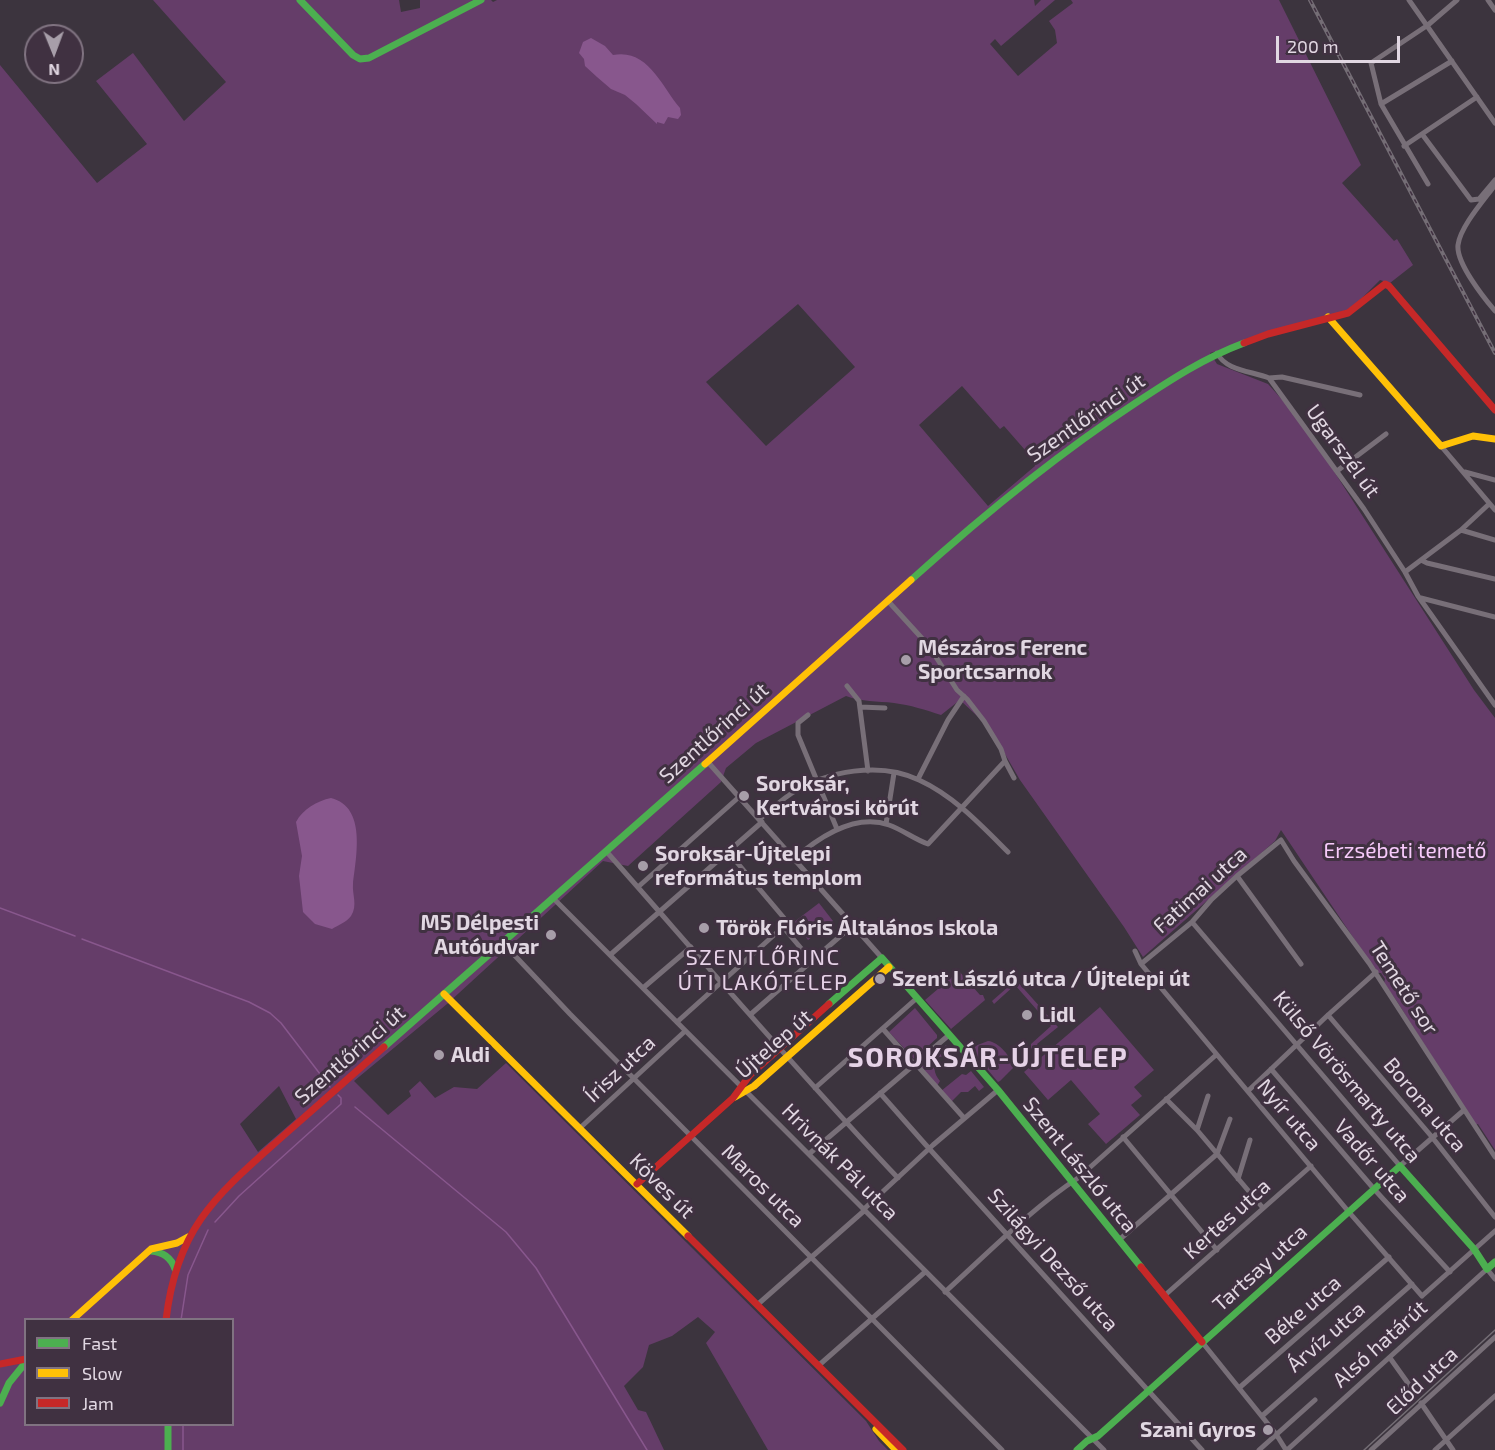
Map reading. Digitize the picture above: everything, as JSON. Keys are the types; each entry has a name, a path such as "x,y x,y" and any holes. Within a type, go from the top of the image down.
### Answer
{"main road":[{"path":"300,0 353,55 362,60 481,0"},
{"name":"Szentlőrinci út","path":"166,1318 175,1269 188,1237 205,1210 231,1182 943,552 1036,474 1096,429 1161,385 1217,353 1268,334 1348,312 1385,284 1495,410"},
{"path":"1328,317 1441,446 1478,435 1495,439"},
{"name":"Szent László utca","path":"882,958 998,1090 1202,1342"},
{"name":"Újtelep út","path":"744,1089 750,1075 778,1048 882,958"},
{"name":"Újtelep út","path":"637,1184 733,1098 786,1057 889,967"},
{"name":"Köves út","path":"444,994 903,1450"},
{"name":"Tartsay utca","path":"1077,1450 1149,1390 1400,1166"},
{"name":"Külső Vörösmarty utca","path":"1400,1166 1476,1251 1487,1269"},
{"path":"74,1318 149,1251 156,1247 176,1245 188,1237"},
{"path":"170,1246 180,1254"},
{"path":"149,1251 163,1249 180,1254"},
{"path":"149,1251 167,1255 175,1269"},
{"name":"Alsó határút","path":"1487,1269 1495,1262"},
{"path":"0,1364 24,1360"},
{"path":"0,1403 9,1383 24,1363"},
{"name":"Köves út","path":"856,1403 896,1450"},
{"path":"168,1426 168,1450"}],"street":[{"path":"1409,0 1495,123"},
{"path":"1428,184 1404,146 1382,104 1371,63 1428,25 1457,0"},
{"path":"1488,0 1495,10"},
{"path":"1382,104 1452,61"},
{"path":"1404,146 1477,97"},
{"path":"1422,134 1471,200 1479,199 1495,180"},
{"path":"1495,185 1475,210 1458,242 1457,249 1469,275 1495,311"},
{"path":"1217,353 1228,366 1255,372 1269,378 1282,377 1360,395"},
{"name":"Ugarszél út","path":"1269,378 1337,471 1419,596 1495,705"},
{"path":"1337,471 1386,434"},
{"path":"1441,446 1495,510"},
{"path":"1463,471 1495,480"},
{"path":"1405,572 1461,530 1489,504"},
{"path":"1461,530 1495,540"},
{"path":"1421,560 1495,579"},
{"path":"1419,596 1426,600 1495,617"},
{"path":"888,601 929,646 957,690 984,721 1001,749 1014,778"},
{"path":"847,686 856,696 861,707 868,771"},
{"path":"918,779 948,720 964,696"},
{"path":"861,707 885,708"},
{"path":"808,715 798,723 798,735 837,829"},
{"name":"Szent László utca","path":"707,761 882,958"},
{"path":"794,859 808,847 837,829 849,825 886,824 928,844 1005,761"},
{"path":"610,955 729,853 782,800 817,780 847,772 894,773 918,779 960,807 1008,852"},
{"path":"886,824 894,773"},
{"path":"638,886 740,797"},
{"name":"Fatimai utca","path":"1141,964 1192,922 1211,900 1237,876 1281,840"},
{"name":"Temető sor","path":"1281,840 1376,972 1495,1157"},
{"path":"606,851 751,1014 786,1057 898,1178"},
{"path":"677,1022 783,927 785,922 729,853"},
{"path":"1237,876 1301,964"},
{"name":"Hrivnák Pál utca","path":"552,898 1104,1450"},
{"name":"Külső Vörösmarty utca","path":"1192,922 1400,1166"},
{"path":"751,1014 853,925"},
{"path":"783,927 811,960"},
{"name":"Maros utca","path":"502,942 1002,1450"},
{"path":"643,988 691,947"},
{"name":"Nyír utca","path":"1135,951 1141,964 1216,1055 1422,1296"},
{"path":"1248,1090 1376,972"},
{"path":"815,1088 917,999"},
{"name":"Borona utca","path":"1328,1015 1432,1137 1495,1217"},
{"path":"883,1029 964,1118"},
{"name":"Írisz utca","path":"580,1128 683,1033"},
{"path":"808,1154 949,1035"},
{"path":"945,1292 1216,1055"},
{"name":"Vadőr utca","path":"1271,1069 1374,1189 1450,1272"},
{"path":"757,1305 998,1090"},
{"name":"Szilágyi Dezső utca","path":"880,1093 1202,1450"},
{"path":"1197,1130 1208,1096"},
{"path":"1166,1099 1197,1130 1263,1208"},
{"name":"Tartsay utca","path":"1400,1166 1464,1110"},
{"path":"1119,1240 1217,1154 1230,1119"},
{"path":"1123,1137 1217,1250"},
{"path":"1238,1179 1250,1140"},
{"name":"Kertes utca","path":"1164,1296 1311,1166"},
{"name":"Alsó határút","path":"1422,1296 1476,1251 1495,1231"},
{"name":"Béke utca","path":"1239,1388 1389,1257"},
{"path":"1487,1269 1495,1279"},
{"name":"Alsó határút","path":"1287,1450 1487,1269"},
{"path":"818,1366 925,1272"},
{"name":"Árvíz utca","path":"1262,1416 1412,1284"},
{"name":"Előd utca","path":"1371,1450 1495,1337"},
{"name":"Szent László utca","path":"1202,1342 1287,1450"},
{"path":"1390,1358 1415,1393"},
{"path":"1435,1450 1495,1396"},
{"name":"Alsó határút","path":"1259,1450 1315,1400"},
{"path":"1420,1404 1453,1450"}],"green space":[{"name":"Erzsébeti temető","path":"153,0 399,0 401,12 420,8 420,0 491,0 493,2 497,0 1034,0 1035,6 1041,0 1055,0 1001,46 995,39 990,44 1018,76 1057,43 1055,30 1049,21 1073,3 1071,0 1279,0 1361,165 1342,183 1394,241 1397,239 1413,265 1390,283 1380,280 1347,310 1210,353 1217,364 1268,384 1303,423 1474,690 1495,718 1495,1150 1478,1124 1475,1125 1384,983 1385,979 1381,973 1377,973 1281,830 1275,841 1143,957 1020,780 990,728 960,700 941,715 906,705 846,696 756,743 726,768 721,782 628,866 603,861 447,1004 354,1081 388,1115 411,1096 409,1091 420,1081 435,1098 454,1087 477,1089 506,1063 866,1421 888,1450 768,1450 706,1343 715,1332 698,1317 672,1336 649,1345 643,1367 624,1386 638,1410 646,1412 664,1450 0,1450 0,65 97,183 147,144 96,81 133,53 184,121 226,82","holes":["798,304 855,367 766,446 706,382","962,386 1000,429 1004,426 1032,458 1035,466 988,506 919,425","279,1086 296,1119 258,1152 240,1124"]},
{"path":"819,903 833,921 808,940 794,922"},
{"path":"959,971 980,995 983,995 985,1000 951,1029 925,1000"},
{"path":"1016,980 1058,1027 1033,1050 1031,1044 1051,1026 1015,985 994,1004 992,1001"},
{"path":"1100,1007 1154,1070 1134,1087 1142,1096 1131,1105 1140,1115 1106,1144 1088,1124 1100,1114 1071,1080 1048,1100 1024,1072"},
{"path":"915,1008 937,1038 914,1059 889,1032"},
{"path":"988,1041 1004,1051 1014,1067 998,1082 971,1050"},
{"path":"946,1045 963,1063 960,1066 947,1056 939,1057 935,1066 936,1075 940,1081 937,1086 921,1067"},
{"path":"971,1071 984,1087 979,1091 975,1086 968,1092 961,1092 951,1102 941,1091 962,1074 966,1075"}],"shaded area":[{"path":"591,38 605,46 613,55 625,54 645,63 680,108 681,115 678,119 668,117 664,124 657,122 657,124 625,95 611,89 585,66 584,59 579,53 583,42"},
{"path":"331,798 342,803 350,811 357,834 353,912 347,920 332,929 315,924 303,912 299,876 302,856 296,822 311,806"}],"waterway":[{"path":"0,908 75,936"},
{"path":"82,939 249,1002 270,1013 281,1023 330,1087"},
{"path":"215,1222 239,1196 341,1104 341,1098 338,1095"},
{"path":"355,1107 506,1232 536,1268 647,1450"},
{"path":"181,1318 188,1275 208,1230"},
{"path":"183,1426 183,1450"}],"tram line":[{"path":"1364,1450 1495,1330"}],"railway":[{"path":"1310,0 1495,353"}],"traffic: fast":[{"path":"300,0 353,55 360,59 369,58 481,0"},
{"path":"911,580 992,510 1107,422 1202,362 1244,343"},
{"path":"384,1047 705,764"},
{"path":"829,1004 882,958 998,1090 1141,1267"},
{"path":"1077,1450 1087,1441 1098,1436 1400,1166 1474,1249 1487,1269 1495,1262"},
{"path":"151,1251 166,1256 175,1269"},
{"path":"0,1403 9,1383 24,1364"},
{"path":"168,1426 168,1450"}],"traffic: slow":[{"path":"1328,317 1441,446 1473,436 1495,439"},
{"path":"705,764 911,580"},
{"path":"735,1097 754,1086 889,967"},
{"path":"444,994 688,1236"},
{"path":"74,1318 151,1249 177,1243 188,1237"},
{"path":"876,1429 896,1450"}],"traffic: jam":[{"path":"1244,343 1268,334 1348,313 1385,284 1495,410"},
{"path":"637,1184 733,1098 750,1075 829,1004"},
{"path":"166,1318 171,1288 190,1236 220,1195 238,1176 384,1047"},
{"path":"688,1236 903,1450"},
{"path":"1141,1267 1202,1342"},
{"path":"0,1364 24,1359"}],"place":[{"name":"Mészáros Ferenc Sportcsarnok","path":"906,660"},
{"name":"Soroksár, Kertvárosi körút","path":"744,796"},
{"name":"Soroksár-Újtelepi református templom","path":"643,866"},
{"name":"Török Flóris Általános Iskola","path":"704,928"},
{"name":"M5 Délpesti Autóudvar","path":"551,935"},
{"name":"Szent László utca / Újtelepi út","path":"880,979"},
{"name":"Lidl","path":"1027,1015"},
{"name":"Aldi","path":"439,1055"},
{"name":"Szani Gyros","path":"1268,1430"}],"district":[{"name":"SZENTLŐRINC ÚTI LAKÓTELEP","path":"763,970"},
{"name":"SOROKSÁR-ÚJTELEP","path":"988,1058"}]}
